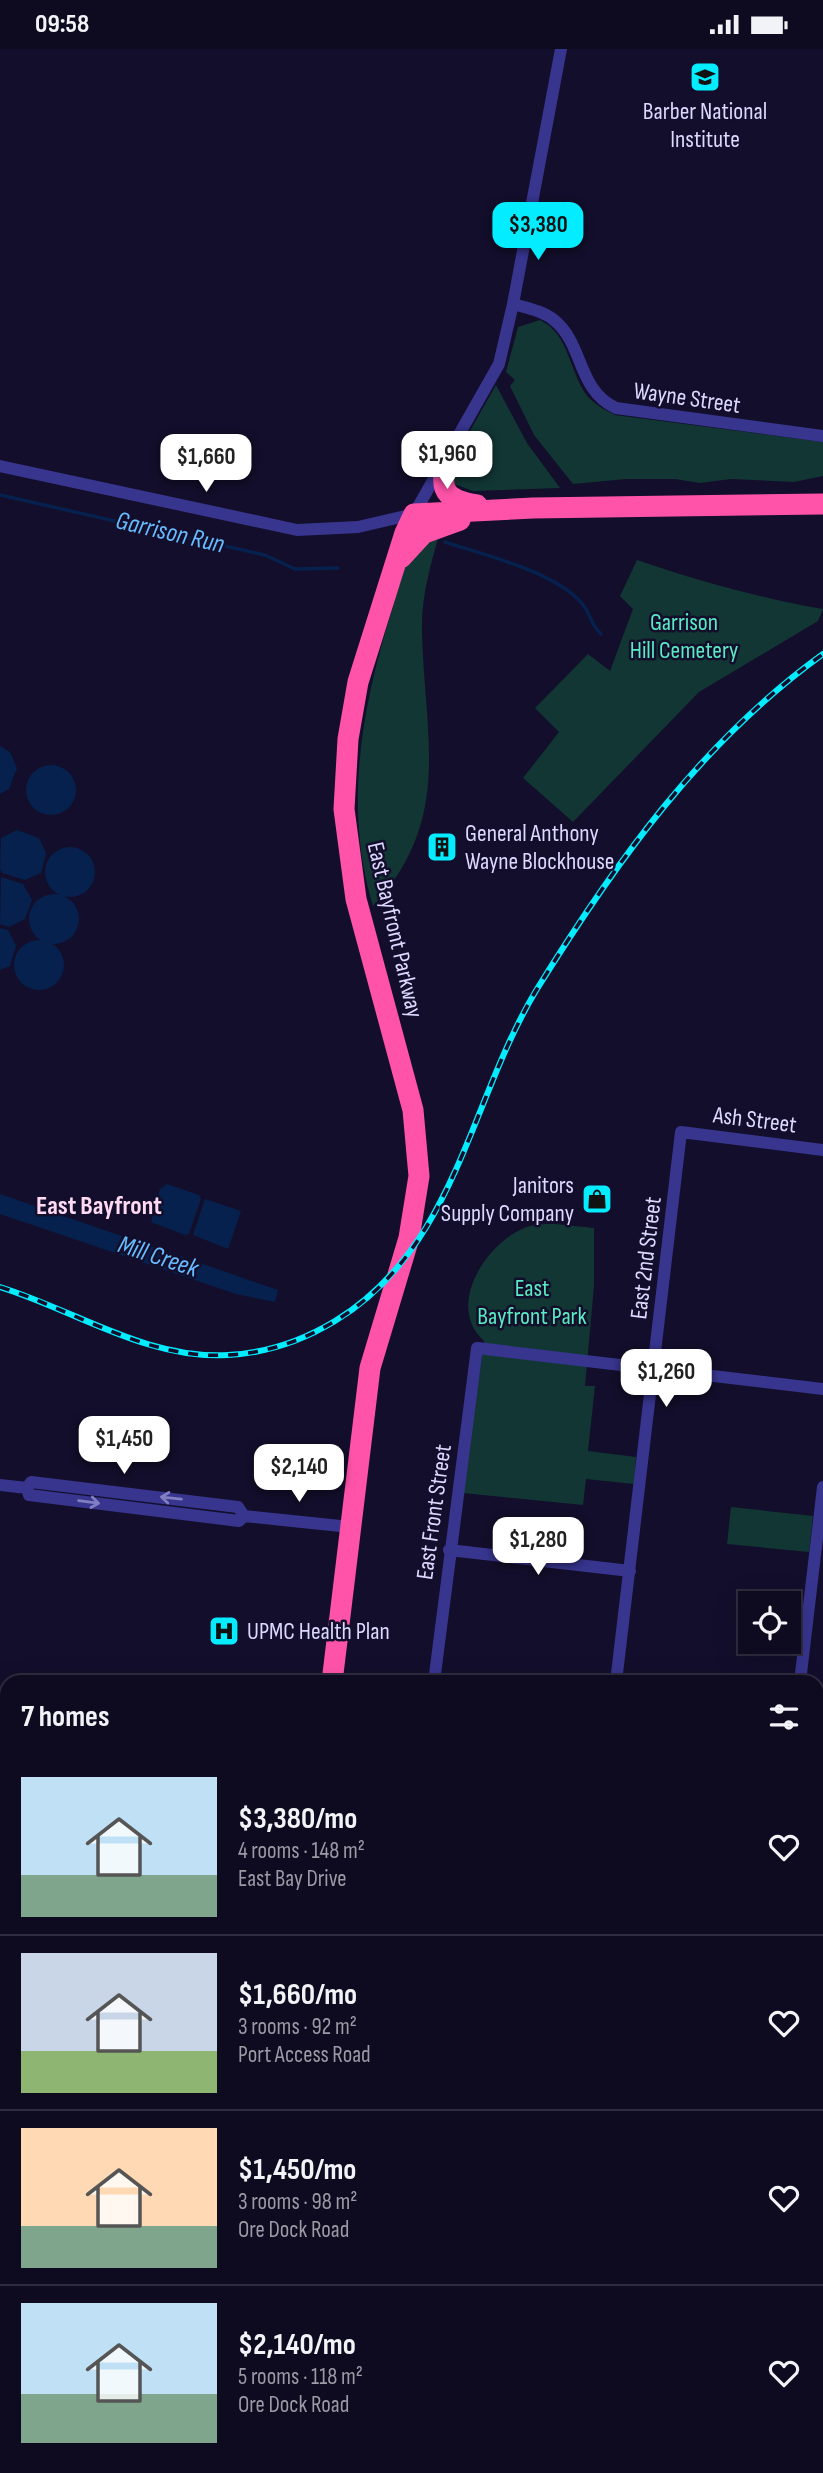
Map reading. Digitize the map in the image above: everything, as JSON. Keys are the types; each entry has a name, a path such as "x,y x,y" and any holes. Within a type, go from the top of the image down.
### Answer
{"highway":[{"path":"451,451 442,478 451,497 459,502 507,509"},
{"path":"414,514 507,509 823,504"},
{"path":"390,574 407,549 424,533 457,520 507,509"},
{"name":"East Bayfront Parkway","path":"333,1675 370,1367 409,1238 419,1176 413,1110 356,899 344,809 344,775 352,709 390,574 414,514"}],"street":[{"path":"0,466 297,530 358,527 414,514 499,364 513,304 561,49"},
{"name":"Wayne Street","path":"513,304 546,314 559,325 593,391 616,408 823,436"},
{"name":"Ash Street","path":"681,1132 823,1150"},
{"name":"East 2nd Street","path":"617,1675 681,1132"},
{"name":"East Front Street","path":"435,1675 477,1348 654,1369"},
{"path":"654,1369 823,1389"},
{"path":"0,1485 27,1488 29,1495 172,1514 239,1521 244,1516 350,1527"},
{"path":"801,1675 823,1487"},
{"path":"449,1550 630,1571"}],"green space":[{"path":"540,320 550,326 563,344 588,397 615,415 823,442 823,476 794,482 731,479 700,483 675,479 626,479 573,484 534,435 510,386 515,380 506,372 518,327"},
{"path":"496,385 527,443 560,488 473,491 457,485 453,488 455,457"},
{"path":"440,531 427,580 422,618 429,741 425,808 415,841 398,873 373,906 359,831 360,757 365,720 381,646 404,566 413,551"},
{"name":"Garrison Hill Cemetery","path":"637,560 729,588 823,609 818,621 699,692 573,822 523,778 559,732 535,708 588,654 610,671 633,609 620,596"},
{"name":"East Bayfront Park","path":"555,1224 594,1228 594,1286 585,1386 595,1386 588,1451 636,1457 634,1484 586,1479 583,1505 463,1493 484,1341 473,1327 468,1311 469,1294 484,1262 508,1237 530,1226"},
{"path":"731,1507 813,1516 809,1552 727,1544"}],"water":[{"path":"0,746 10,752 17,768 9,789 0,794"},
{"path":"51,765 69,772 76,790 69,808 51,815 33,808 26,790 33,772"},
{"path":"17,830 39,838 46,853 41,873 25,880 2,873 0,869 1,838"},
{"path":"70,847 87,855 95,872 87,889 70,897 53,889 45,872 53,855"},
{"path":"1,877 23,884 32,900 25,919 9,927 0,924"},
{"path":"54,894 71,902 79,919 71,936 54,944 37,936 29,919 37,902"},
{"path":"0,928 8,930 16,946 10,966 0,970"},
{"path":"39,940 56,948 64,965 56,982 39,990 22,982 14,965 22,948"},
{"path":"167,1184 199,1195 201,1199 189,1234 185,1235 151,1222 160,1189"},
{"name":"Mill Creek","path":"0,1194 278,1290 275,1302 236,1294 0,1214"},
{"path":"205,1199 241,1211 228,1249 193,1235"}],"waterway":[{"name":"Garrison Run","path":"0,495 265,555 295,569 338,568"},
{"name":"Garrison Run","path":"445,542 519,566 557,583 584,606 601,634"}],"railway":[{"path":"0,1287 140,1342 169,1350 228,1355 270,1349 310,1334 335,1321 376,1290 408,1254 434,1213 456,1170 514,1032 537,989 597,896 699,765 779,688 823,654"}],"place":[{"name":"Barber National Institute","path":"705,77"},
{"name":"General Anthony Wayne Blockhouse","path":"442,847"},
{"name":"Janitors Supply Company","path":"597,1199"},
{"name":"UPMC Health Plan","path":"224,1631"}],"district":[{"name":"East Bayfront","path":"99,1206"}]}
